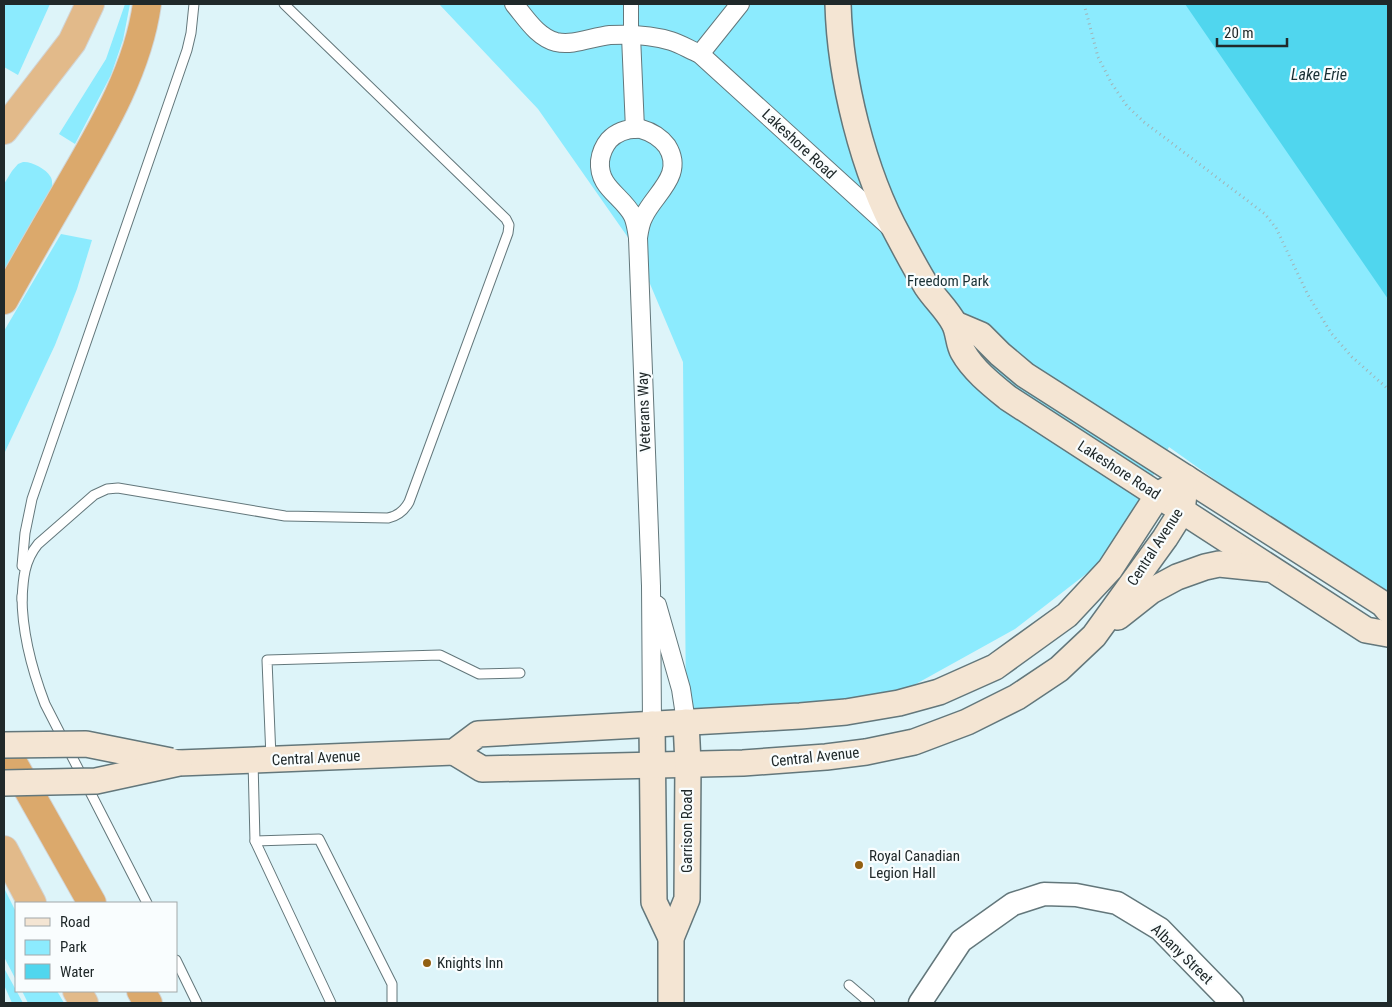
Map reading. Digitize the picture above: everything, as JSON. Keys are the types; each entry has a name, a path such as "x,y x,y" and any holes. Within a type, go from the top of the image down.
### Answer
{"highway":[{"path":"4,130 72,42 90,4"},
{"path":"4,300 92,147 120,90 138,44 148,4"},
{"path":"4,746 91,902"},
{"path":"4,850 31,902"},
{"path":"78,992 84,1003"},
{"path":"142,992 148,1003"}],"main road":[{"name":"Lakeshore Road","path":"838,4 839,33 844,72 856,124 874,181 897,234 927,287 955,324 963,352 982,376 1008,398 1366,630 1388,634"},
{"name":"Lakeshore Road","path":"955,324 981,335 1000,354 1026,375 1383,604 1388,610"},
{"name":"Central Avenue","path":"454,752 478,734 846,712 899,703 938,692 995,667 1067,615 1110,569 1158,496 1186,478"},
{"name":"Central Avenue","path":"4,783 96,781 178,763 454,752 482,769 743,763 826,757 866,752 914,742 967,722 1017,697 1059,668 1094,636 1165,538 1182,511 1186,478"},
{"path":"1094,636 1151,592 1177,576 1219,564 1272,569"},
{"name":"Garrison Road","path":"671,1003 671,938 687,899 688,764 686,722"},
{"name":"Garrison Road","path":"652,724 654,902 671,938"},
{"name":"Central Avenue","path":"4,746 86,744 178,763"}],"street":[{"name":"Lakeshore Road","path":"514,4 535,30 556,42 575,42 610,35 654,37 673,41 700,54 897,234"},
{"path":"631,4 635,129"},
{"path":"700,54 740,4"},
{"name":"Veterans Way","path":"638,238 644,216 668,181 672,162 669,151 658,136 647,130 635,129 617,134 608,142 602,152 600,170 607,187 633,216 638,238 651,586 652,724"},
{"name":"Veterans Way","path":"651,586 681,689 686,722"},
{"name":"Albany Street","path":"920,1003 961,941 1013,904 1044,894 1076,895 1117,903 1160,929 1232,1003"}],"lane":[{"path":"146,902 45,704 37,682 27,642 22,600 23,557 25,533 32,500 187,50 194,4"},
{"path":"22,600 23,573 32,551 94,495 107,489 118,488 285,516 388,518 400,514 409,502 508,233 509,225 506,219 284,4"},
{"path":"331,1003 255,841 262,760 267,660 440,655 479,674 520,673"},
{"path":"255,841 319,839 392,984 392,1003"},
{"path":"178,964 197,1003"},
{"path":"848,985 870,1003"}],"path":[{"path":"1084,4 1098,57 1112,84 1127,106 1144,122 1265,214 1276,228 1308,295 1331,333 1352,357 1388,388"}],"green space":[{"path":"4,4 50,4 18,75 4,67"},
{"path":"125,4 130,4 123,40 111,75 75,144 59,134 106,59"},
{"name":"Freedom Park","path":"439,4 1220,4 1388,237 1388,603 1169,447 1108,557 1015,629 851,720 686,709 683,362 634,246 538,109"},
{"path":"23,162 34,164 48,173 52,179 52,189 4,273 4,184 18,164"},
{"path":"61,234 92,240 77,289 55,345 4,454 4,331"},
{"path":"4,888 15,910 15,978 4,957"},
{"path":"4,968 15,988 15,992 17,992 23,1003 12,1003 4,985"},
{"path":"22,992 58,992 64,1003 28,1003"}],"water":[{"name":"Lake Erie","path":"1185,4 1388,4 1388,299"}],"place":[{"name":"Royal Canadian Legion Hall","path":"859,865"},
{"name":"Knights Inn","path":"427,963"}]}
